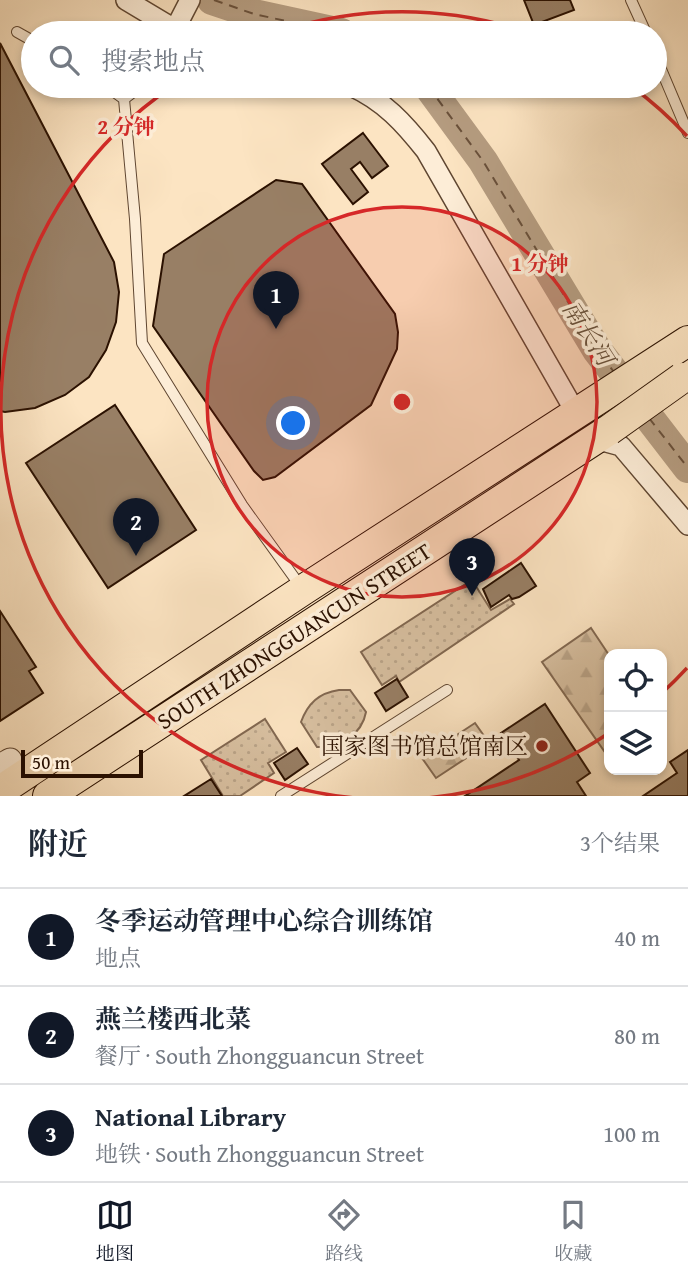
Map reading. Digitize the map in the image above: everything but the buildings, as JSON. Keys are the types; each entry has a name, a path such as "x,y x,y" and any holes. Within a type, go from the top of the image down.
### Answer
{"main road":[{"name":"SOUTH ZHONGGUANCUN STREET","path":"0,791 585,407 681,362"},
{"name":"SOUTH ZHONGGUANCUN STREET","path":"48,796 602,435 681,362"},
{"path":"5,763 69,745"}],"street":[{"path":"125,0 159,21"},
{"path":"181,21 190,0"},
{"path":"372,98 399,117 426,151 585,407"},
{"path":"602,435 621,446 688,525"}],"lane":[{"path":"631,0 641,21"},
{"path":"17,32 21,34"},
{"path":"667,83 688,133"},
{"path":"124,99 135,219 142,343 242,505 303,590"},
{"path":"281,796 447,690"}],"green space":[{"path":"472,580 491,610 510,599 514,604 399,682 396,676 382,685 361,652"},
{"path":"591,628 605,649 604,751 542,662"},
{"path":"339,690 350,690 366,712 364,720 348,738 333,745 317,747 301,722 315,700"},
{"path":"265,719 286,752 268,763 274,773 240,796 223,796 201,760"},
{"path":"475,723 489,743 436,778 422,758"}],"waterway":[{"name":"南长河","path":"212,0 286,21"},
{"name":"南长河","path":"437,98 483,161 597,350 688,468"}],"ferry route":[{"path":"214,0 254,14 286,21"},
{"path":"437,98 483,161 597,350 614,372"},
{"path":"649,418 688,468"}],"place":[{"name":"冬季运动管理中心综合训练馆","path":"276,329"},
{"name":"燕兰楼西北菜","path":"136,556"},
{"name":"National Library","path":"472,596"},
{"name":"国家图书馆总馆南区","path":"542,746"}]}
